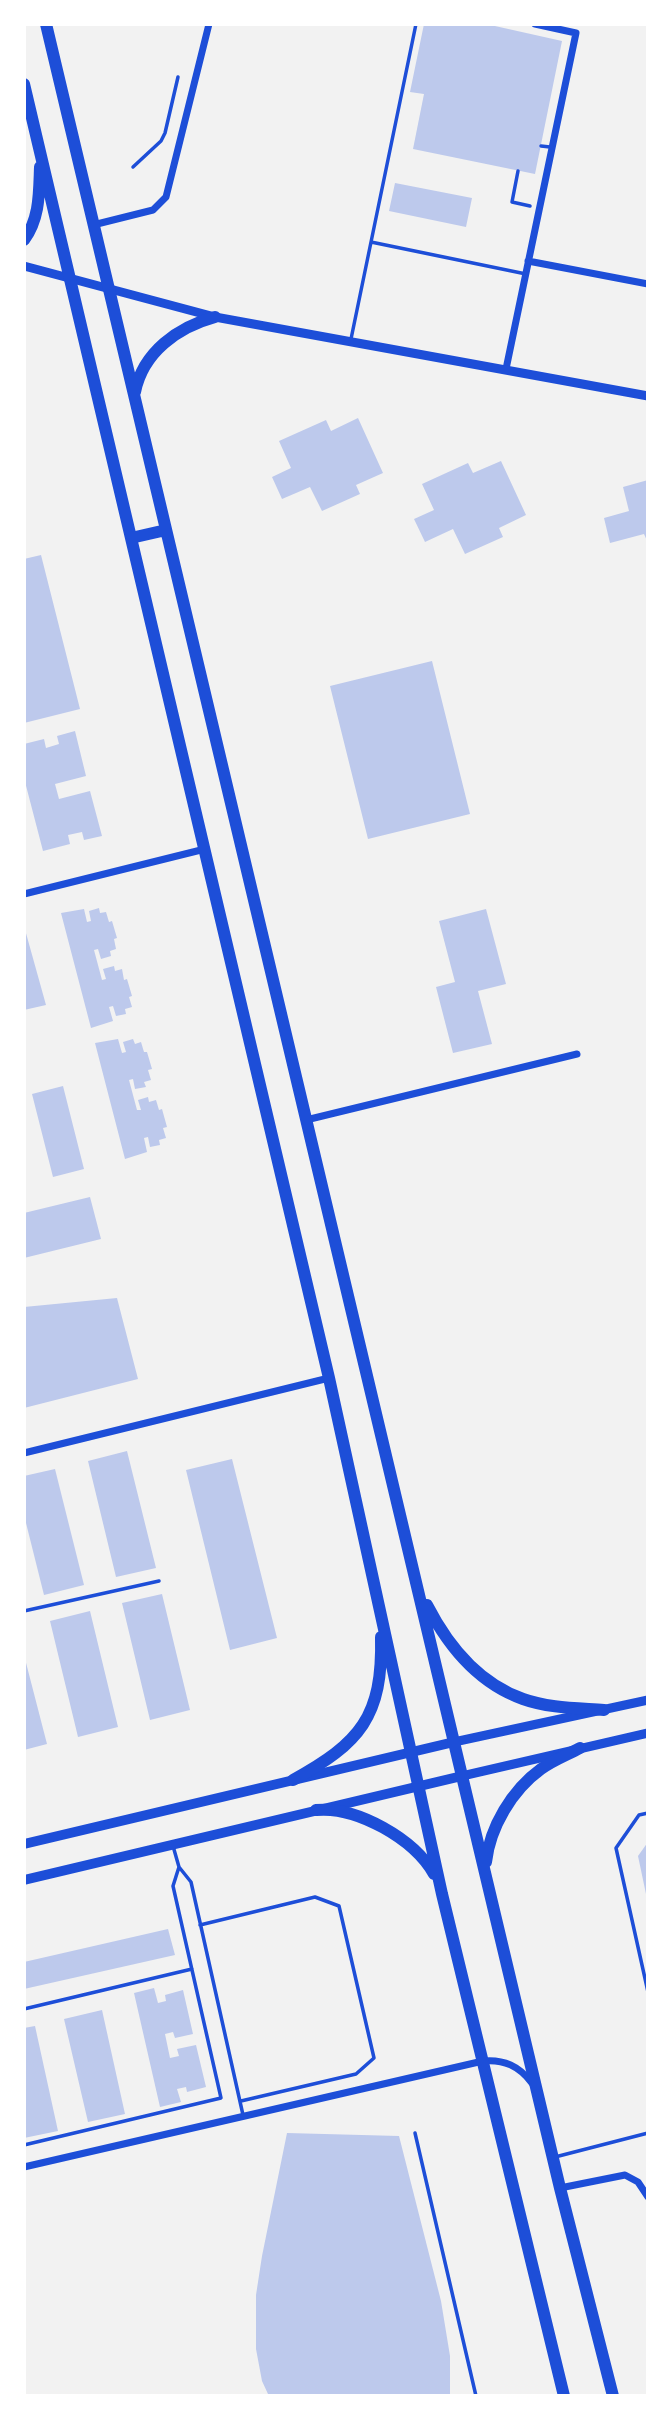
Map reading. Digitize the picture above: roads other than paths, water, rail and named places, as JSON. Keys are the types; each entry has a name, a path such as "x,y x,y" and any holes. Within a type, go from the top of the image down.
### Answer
{"main road":[{"path":"46,24 536,2088 613,2396"},
{"path":"24,84 330,1378 442,1894 564,2396"},
{"path":"24,240 35,221 39,201 40,146"},
{"path":"134,396 138,377 162,345 184,328 215,317"},
{"path":"131,538 166,530"},
{"path":"417,1586 448,1642 471,1667 495,1686 523,1699 604,1710"},
{"path":"293,1780 337,1754 363,1727 379,1688 382,1660 379,1602"},
{"path":"24,1844 454,1742"},
{"path":"485,1869 488,1847 495,1828 520,1789 544,1766 580,1748"},
{"path":"24,1880 462,1776"},
{"path":"316,1810 335,1810 352,1815 402,1840 429,1865 442,1894"}],"street":[{"path":"93,225 153,210 166,197 209,24"},
{"path":"506,369 576,33 535,24"},
{"path":"528,261 648,284"},
{"path":"24,266 215,317 648,396"},
{"path":"24,894 205,849"},
{"path":"306,1120 577,1054"},
{"path":"24,1453 330,1378"},
{"path":"454,1742 648,1700"},
{"path":"462,1776 648,1733"},
{"path":"24,2167 483,2061 509,2063 519,2069 536,2088"},
{"path":"560,2188 618,2174 638,2182 648,2197"}],"lane":[{"path":"351,341 416,24"},
{"path":"541,146 552,148"},
{"path":"371,242 526,274"},
{"path":"24,1611 159,1581"},
{"path":"648,1813 639,1815 616,1848 648,1992"},
{"path":"173,1844 179,1867 191,1882 244,2117"},
{"path":"24,2145 221,2098 173,1886 179,1867"},
{"path":"200,1925 315,1898 339,1906 374,2058 356,2074 241,2102"},
{"path":"24,2008 192,1969"},
{"path":"415,2133 476,2396"},
{"path":"553,2157 648,2133"}]}
